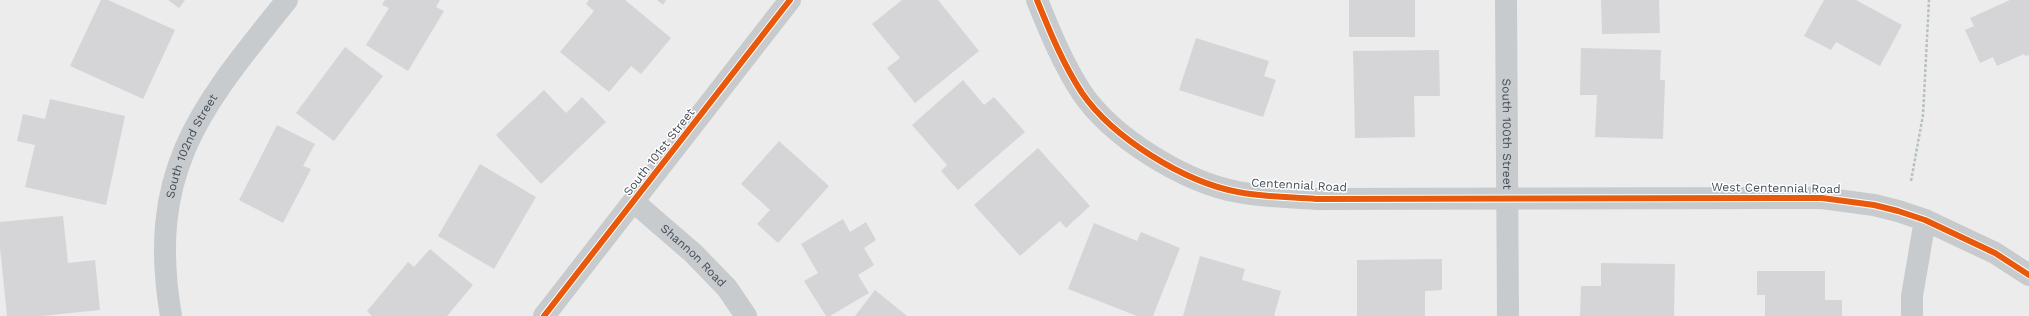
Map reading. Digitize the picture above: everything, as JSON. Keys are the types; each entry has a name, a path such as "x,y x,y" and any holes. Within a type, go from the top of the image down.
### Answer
{"street":[{"name":"South 102nd Street","path":"171,316 167,284 165,237 169,198 178,165 193,130 208,103 231,70 287,0"},
{"name":"South 101st Street","path":"544,316 790,0"},
{"name":"Centennial Road","path":"1037,0 1059,54 1083,94 1113,128 1145,152 1185,175 1237,192 1281,197 1316,199 1506,198"},
{"name":"South 100th Street","path":"1506,0 1506,198 1508,316"},
{"name":"West Centennial Road","path":"1506,198 1822,198 1874,205 1925,220 1995,252 2029,275"},
{"name":"Shannon Road","path":"634,202 693,254 727,288 746,316"},
{"path":"1912,316 1912,296 1925,220"}],"path":[{"path":"1911,181 1923,116 1929,0"}],"building":[{"path":"101,0 108,0 175,30 143,99 70,66"},
{"path":"168,0 185,0 179,8"},
{"path":"385,0 440,0 436,7 444,11 408,71 366,45 389,8 382,5"},
{"path":"589,0 625,0 671,38 641,74 631,66 609,92 560,52 594,11 586,4"},
{"path":"657,0 666,0 663,5"},
{"path":"902,0 938,0 979,51 915,103 887,68 900,58 872,24"},
{"path":"1349,0 1415,0 1415,37 1349,37"},
{"path":"1601,0 1659,0 1660,33 1602,34"},
{"path":"1824,0 1856,0 1902,25 1880,66 1836,42 1831,50 1804,36"},
{"path":"2010,0 2029,0 2029,55 2025,56 2024,54 1997,66 1993,57 1980,63 1965,30 1974,26 1970,18"},
{"path":"1196,38 1269,61 1264,76 1276,80 1263,117 1179,90"},
{"path":"345,47 383,76 334,141 296,113"},
{"path":"1581,48 1661,50 1660,80 1665,80 1663,139 1595,137 1597,95 1580,95"},
{"path":"1439,50 1440,96 1414,96 1415,137 1355,138 1353,51"},
{"path":"963,80 984,105 994,97 1025,132 958,190 941,171 947,165 912,125"},
{"path":"544,90 566,113 582,97 606,122 541,184 496,135"},
{"path":"50,99 125,116 106,205 25,187 35,145 17,141 23,114 45,119"},
{"path":"277,125 315,144 303,166 311,169 283,223 239,200"},
{"path":"779,141 829,186 778,243 757,224 770,210 741,184"},
{"path":"1038,148 1090,206 1066,228 1060,221 1020,256 974,205"},
{"path":"480,164 536,197 494,269 438,236"},
{"path":"63,216 68,263 95,260 100,310 42,316 7,316 0,248 0,222"},
{"path":"843,219 850,232 866,222 876,240 864,248 874,265 858,275 869,293 830,316 826,316 804,281 818,273 801,244"},
{"path":"1094,223 1137,241 1141,232 1180,248 1153,316 1137,316 1068,289"},
{"path":"430,249 473,285 447,316 372,316 367,311 408,262 414,267"},
{"path":"1200,256 1245,269 1242,280 1281,291 1274,316 1183,316"},
{"path":"1442,259 1442,290 1425,291 1425,316 1357,316 1357,260"},
{"path":"1601,263 1675,264 1674,316 1580,316 1581,286 1601,286"},
{"path":"1757,271 1825,271 1825,300 1842,300 1842,316 1765,316 1765,295 1757,295"},
{"path":"875,290 907,316 855,316"}],"cycle path":[{"path":"544,316 790,0"},
{"path":"1037,0 1069,71 1082,93 1095,110 1112,126 1151,156 1195,179 1217,187 1257,195 1316,199 1822,198 1874,205 1925,220 1995,253 2029,275"}]}
